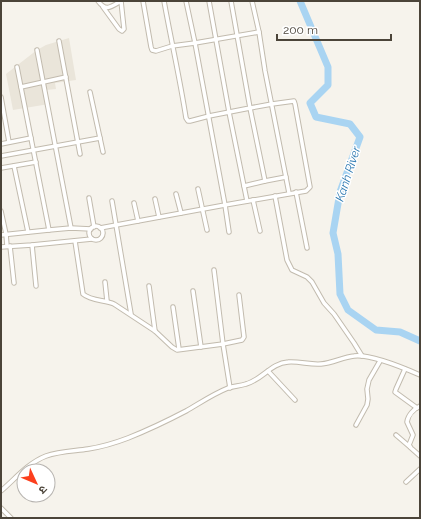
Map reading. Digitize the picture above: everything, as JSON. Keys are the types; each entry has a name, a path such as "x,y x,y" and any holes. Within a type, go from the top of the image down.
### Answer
{"street":[{"path":"98,1 118,29 122,31 124,29 121,1 110,7 103,7"},
{"path":"143,1 152,50 156,51 172,46 259,32"},
{"path":"3,234 71,228 92,228 97,226 100,228 306,191 310,187 295,102 292,100 188,121 186,118 164,1"},
{"path":"186,1 209,116 229,232"},
{"path":"209,1 247,201"},
{"path":"231,1 265,181"},
{"path":"252,1 289,193"},
{"path":"59,41 80,154"},
{"path":"37,50 71,228"},
{"path":"18,66 48,230"},
{"path":"21,87 66,77"},
{"path":"90,92 103,152"},
{"path":"1,97 9,142"},
{"path":"1,144 31,138"},
{"path":"1,156 100,138"},
{"path":"1,168 36,162"},
{"path":"14,166 28,232"},
{"path":"244,186 286,177"},
{"path":"198,189 207,230"},
{"path":"296,192 307,248"},
{"path":"176,194 181,213"},
{"path":"275,196 287,260 290,267 292,270 307,277 312,282 324,303 336,317 362,356"},
{"path":"89,198 92,228 89,234 92,239"},
{"path":"155,199 159,217"},
{"path":"253,200 260,231"},
{"path":"112,201 131,314"},
{"path":"134,202 138,221"},
{"path":"1,211 3,234 8,246 14,283"},
{"path":"1,247 75,240 96,240 102,236 103,232 100,228"},
{"path":"75,240 83,294 89,298 107,301 131,314 155,331 174,349 179,350 242,340 244,336 238,295"},
{"path":"32,245 36,286"},
{"path":"214,270 222,344 230,388"},
{"path":"105,282 107,301"},
{"path":"149,286 155,331"},
{"path":"194,291 201,347"},
{"path":"174,307 179,350"},
{"path":"1,492 25,469 36,461 54,454 108,445 128,438 169,420 218,393 254,381 275,366 288,362 320,364 353,356 362,356 380,360 420,375"},
{"path":"356,425 368,399 367,389 369,380 380,360"},
{"path":"405,369 395,392 418,407 407,419 413,435 409,443 411,448"},
{"path":"268,371 295,400"},
{"path":"396,435 420,456"},
{"path":"406,482 420,469"},
{"path":"1,508 3,513 11,518"}],"shaded area":[{"path":"69,38 76,80 55,83 56,89 46,90 49,104 13,110 6,74 37,50 46,45"}],"waterway":[{"name":"Kanh River","path":"300,1 328,67 328,85 310,103 316,117 350,124 360,137 340,192 333,233 338,254 340,294 348,310 376,330 400,332 420,341"}]}
